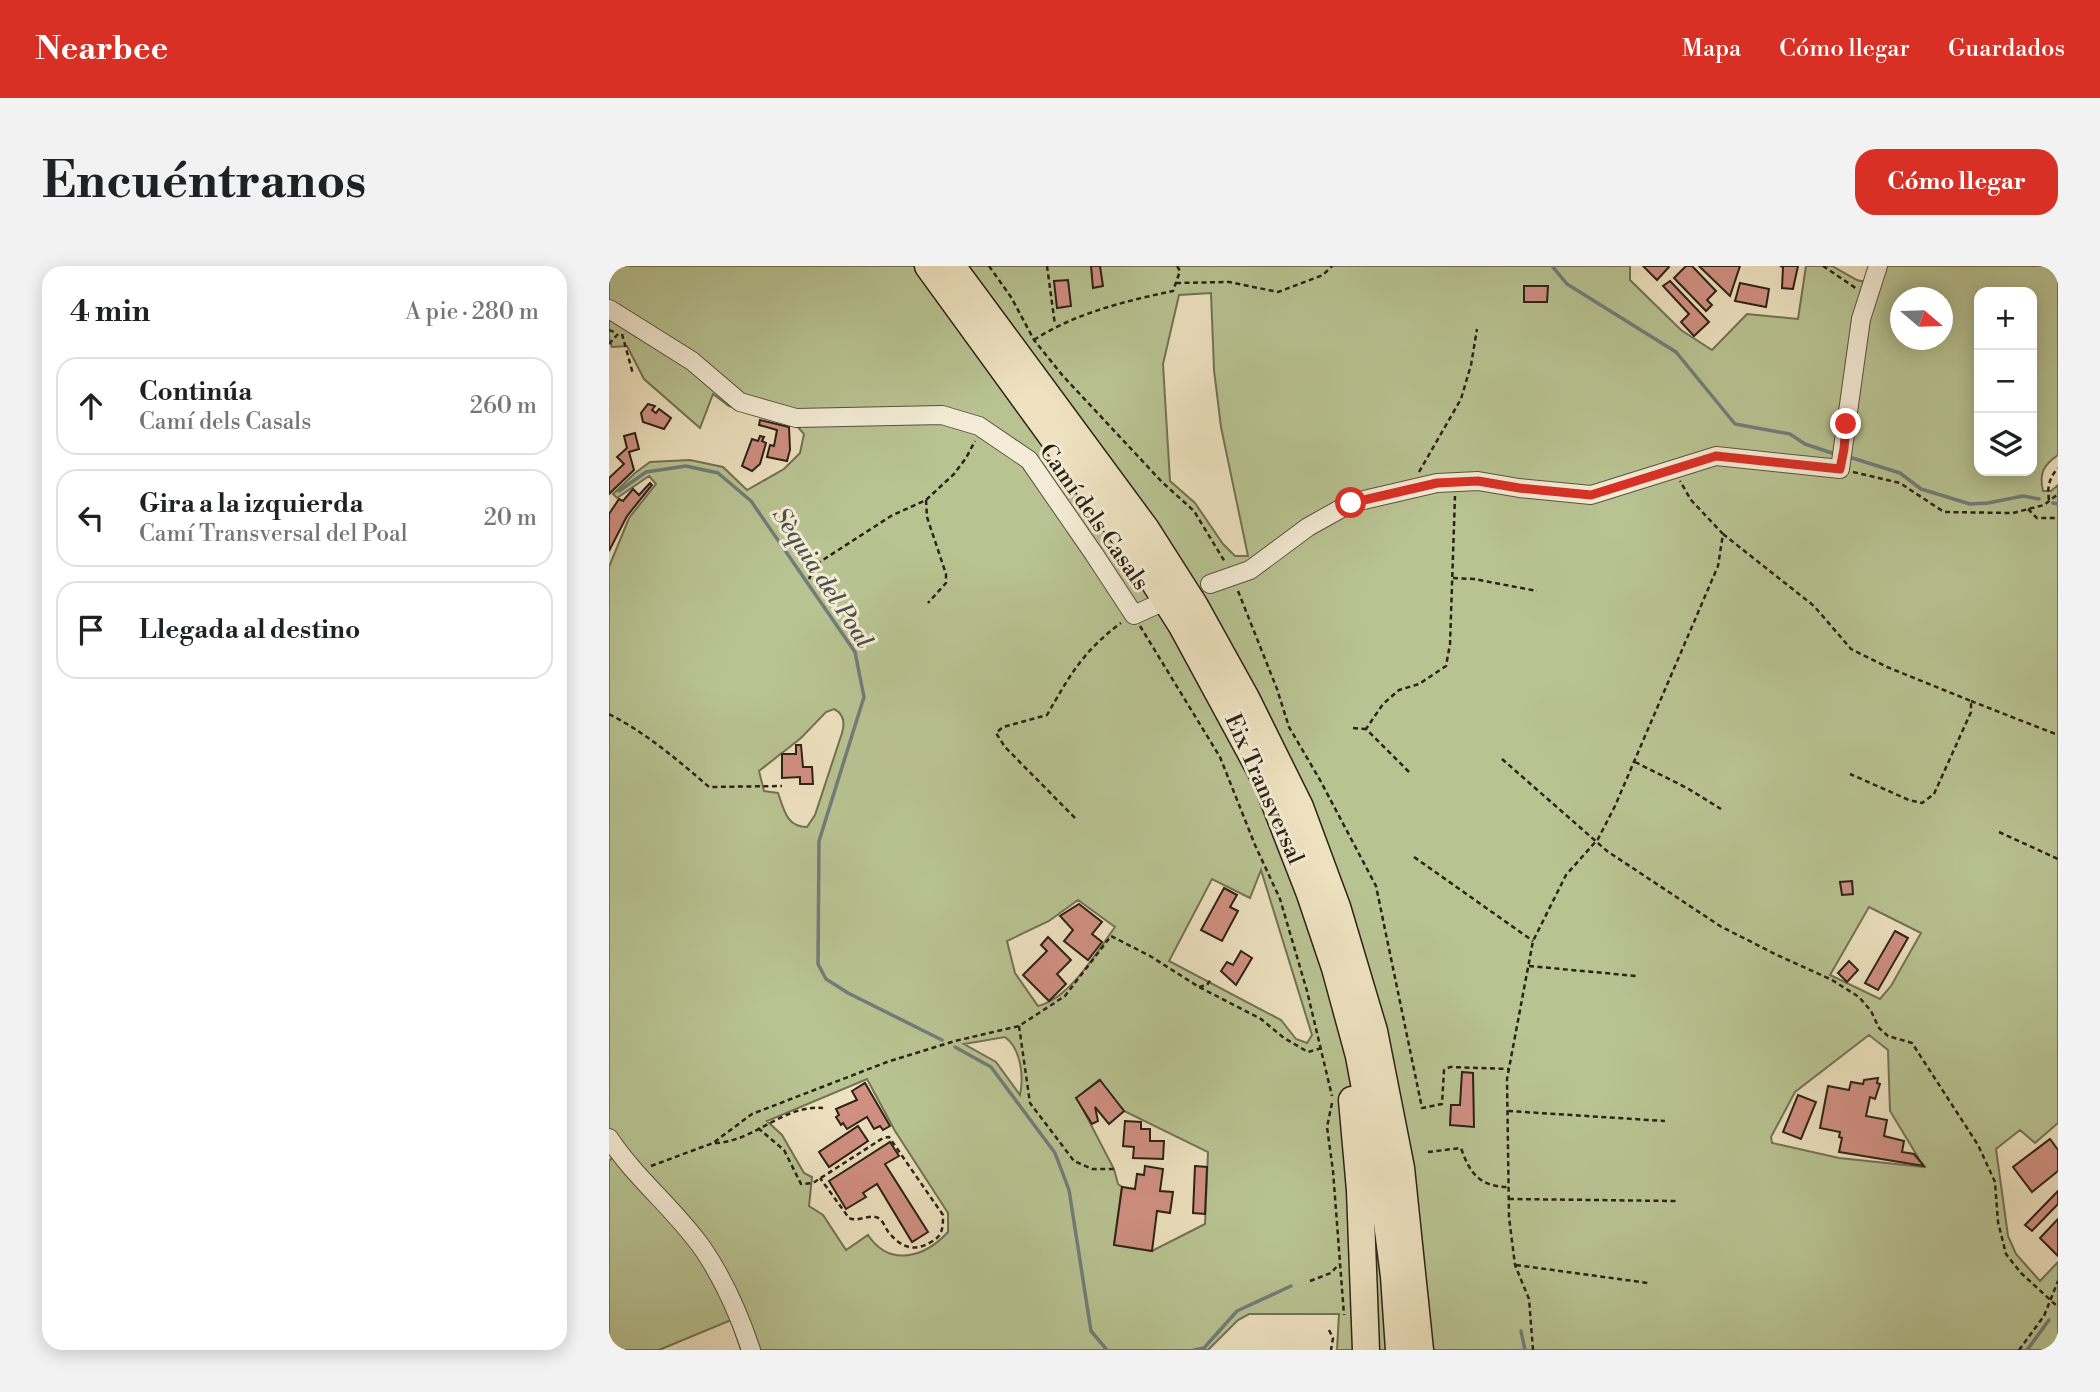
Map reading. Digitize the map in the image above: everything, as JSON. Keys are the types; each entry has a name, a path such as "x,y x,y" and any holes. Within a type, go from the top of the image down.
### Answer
{"highway":[{"name":"Eix Transversal","path":"928,266 1130,544 1182,626 1266,780 1310,894 1359,1056 1380,1169 1394,1276 1399,1350"},
{"name":"Eix Transversal","path":"952,266 1146,529 1195,606 1246,698 1300,807 1337,907 1374,1031 1401,1168 1420,1350"},
{"path":"1226,705 1276,839 1328,992 1351,1093 1360,1190 1366,1350"},
{"path":"1401,1168 1424,1260 1433,1350"}],"street":[{"path":"1210,584 1250,570 1308,527 1351,503 1412,488 1478,481 1591,495 1716,456 1842,461 1861,318 1878,266"},
{"name":"Camí dels Casals","path":"609,309 692,361 740,402 796,418 943,415 979,426 1029,460 1134,615 1156,605"},
{"path":"609,1138 702,1247 723,1282 741,1320 751,1350"}],"path":[{"path":"989,266 1011,297 1034,340 1082,397 1162,482 1194,511 1232,577 1277,689 1289,727 1320,779 1376,886 1422,1108 1442,1104 1444,1070 1450,1067 1509,1069"},
{"path":"1047,266 1055,326"},
{"path":"1034,340 1055,326 1098,311 1173,291 1179,271 1177,266"},
{"path":"1176,284 1229,282 1278,292 1323,275 1332,266"},
{"path":"1823,266 1868,297"},
{"path":"1412,488 1461,399 1471,365 1477,329"},
{"path":"609,344 620,334 633,374"},
{"path":"809,579 815,565 891,516 926,500 954,474 975,443 972,423"},
{"path":"1842,461 1900,483 1944,512 2013,513 2044,505 2058,494"},
{"path":"2049,500 2051,476 2058,468"},
{"path":"1674,469 1691,500 1723,534 1815,606 1851,649 1887,667 2058,735"},
{"path":"1366,729 1383,704 1399,690 1419,684 1446,666 1451,644 1455,482"},
{"path":"926,500 927,517 946,574 946,583 928,603"},
{"path":"2028,509 2037,518 2058,518"},
{"path":"1533,1350 1529,1299 1515,1265 1509,1199 1508,1111 1509,1069 1533,941 1566,875 1595,843 1615,806 1718,566 1723,534"},
{"path":"1453,578 1474,579 1537,591"},
{"path":"1075,818 1005,747 996,733 1003,727 1047,715 1073,669 1098,640 1134,615 1220,757 1280,899 1322,1048 1333,1098 1327,1127 1345,1323"},
{"path":"1850,774 1909,800 1923,803 1934,794 1971,712 1971,701"},
{"path":"609,714 627,723 670,754 709,787 782,786"},
{"path":"1353,728 1366,729 1409,772"},
{"path":"1502,759 1595,843 1720,926 1832,979 1859,997 1871,1011 1879,1028 1888,1036 1912,1043 1978,1145 1996,1182 1998,1222 2005,1254 2021,1273 2058,1307"},
{"path":"1634,761 1721,809"},
{"path":"1999,832 2058,859"},
{"path":"1414,858 1533,941"},
{"path":"640,1176 658,1162 713,1143 752,1114 887,1062 955,1041 1019,1026 1065,996 1111,936 1261,1019 1284,1038 1308,1052 1322,1048"},
{"path":"1529,966 1636,976"},
{"path":"1199,987 1207,985 1211,979"},
{"path":"1019,1026 1030,1103 1074,1161 1092,1169 1114,1169"},
{"path":"713,1143 730,1143 800,1111 811,1107 823,1108"},
{"path":"1508,1111 1665,1121"},
{"path":"758,1128 784,1150 801,1184 813,1183 820,1178 883,1138 889,1137 943,1214 943,1230 935,1240 919,1248 908,1249 895,1239 879,1218 849,1218 820,1178"},
{"path":"1428,1153 1461,1148 1469,1169 1492,1187 1509,1187"},
{"path":"1509,1199 1676,1200"},
{"path":"1310,1281 1331,1273 1339,1264"},
{"path":"1515,1265 1648,1283"},
{"path":"2019,1350 2045,1316 2058,1281"},
{"path":"1329,1330 1333,1338 1331,1350"}],"green space":[{"path":"609,266 1630,266 1630,280 1681,330 1712,350 1747,314 1798,319 1806,266 1832,266 1865,282 1869,266 2058,266 2058,455 2043,470 2042,480 2043,491 2051,491 2058,485 2058,1123 2035,1143 2020,1130 1996,1149 2008,1236 2016,1254 2040,1281 2058,1262 2058,1350 1337,1350 1339,1314 1249,1314 1238,1320 1208,1350 741,1350 731,1320 659,1350 609,1350 609,1161 613,1157 609,1151 609,567 629,518 656,484 649,476 617,498 613,494 650,462 690,460 723,467 747,490 784,469 800,453 804,434 797,426 729,406 713,394 700,428 644,379 627,346 612,347 609,338","holes":["1211,293 1214,370 1221,427 1248,556 1235,556 1223,544 1195,503 1170,481 1163,364 1179,295","834,709 842,716 842,733 815,815 807,827 800,826 790,820 778,793 764,791 759,771 801,738 826,712","1261,870 1312,1035 1307,1043 1296,1039 1281,1020 1169,961 1212,879 1250,898","1078,900 1115,927 1071,984 1061,994 1038,1006 1015,973 1007,941 1049,921","1869,907 1921,933 1891,986 1880,999 1830,975","1869,1035 1888,1050 1890,1111 1924,1167 1839,1158 1772,1143 1771,1137 1795,1092","1005,1037 1015,1048 1020,1063 1020,1095 996,1062 964,1044","867,1079 895,1131 948,1213 948,1232 929,1248 908,1255 887,1252 868,1235 846,1250 823,1215 809,1206 812,1177 804,1173 782,1135 767,1121","1099,1080 1124,1111 1208,1152 1205,1224 1152,1251 1114,1245 1122,1187 1118,1184 1114,1169 1077,1098"]}],"building":[{"path":"1091,266 1100,266 1103,286 1093,288"},
{"path":"1643,266 1668,266 1669,267 1657,280"},
{"path":"1686,266 1692,266 1716,291 1707,300 1712,305 1706,311 1674,278"},
{"path":"1699,266 1740,266 1730,296"},
{"path":"1780,266 1798,266 1793,289 1782,288 1783,267"},
{"path":"1068,280 1071,306 1057,308 1054,281"},
{"path":"1670,281 1709,322 1694,336 1681,322 1689,314 1663,286"},
{"path":"1740,283 1769,289 1766,307 1735,301"},
{"path":"1524,286 1548,286 1547,302 1524,302"},
{"path":"648,404 655,406 652,410 656,413 659,409 671,418 664,429 643,422 641,413"},
{"path":"760,420 789,427 790,450 787,461 767,457 770,445 774,446 777,430 759,425"},
{"path":"635,433 639,449 629,452 634,470 609,494 609,478 624,464 617,457 627,448 624,436"},
{"path":"760,436 764,437 762,441 766,443 760,464 752,471 742,466 752,439 758,441"},
{"path":"650,483 652,485 627,516 609,551 609,514 619,499 623,501 633,489 639,495"},
{"path":"796,745 801,745 803,767 812,767 813,784 800,784 800,777 782,778 782,754 796,754"},
{"path":"1852,881 1853,894 1842,895 1840,882"},
{"path":"1224,888 1237,895 1230,907 1238,911 1222,941 1201,930"},
{"path":"1079,904 1102,922 1092,934 1102,942 1088,960 1064,941 1073,930 1060,916"},
{"path":"1895,931 1908,938 1878,990 1865,983"},
{"path":"1048,937 1071,960 1057,974 1066,984 1049,1001 1023,975 1047,951 1041,945"},
{"path":"1241,951 1252,958 1236,985 1221,971 1227,962 1233,965"},
{"path":"1849,961 1858,970 1847,982 1838,973"},
{"path":"1462,1072 1473,1073 1474,1127 1450,1125 1451,1105 1460,1105"},
{"path":"1878,1078 1877,1083 1880,1084 1875,1099 1870,1097 1866,1116 1887,1120 1884,1136 1904,1141 1902,1152 1914,1154 1924,1166 1839,1152 1842,1138 1839,1137 1840,1132 1820,1128 1828,1086 1849,1090 1851,1082 1863,1084 1864,1080"},
{"path":"1100,1080 1124,1111 1109,1124 1095,1107 1098,1121 1092,1124 1076,1098"},
{"path":"865,1083 890,1126 883,1130 880,1126 874,1129 867,1117 847,1129 836,1117 839,1115 836,1109 857,1100 852,1091"},
{"path":"1798,1095 1816,1102 1801,1139 1783,1132"},
{"path":"1125,1121 1141,1122 1141,1129 1150,1129 1150,1141 1164,1141 1163,1159 1133,1158 1134,1147 1123,1146"},
{"path":"858,1126 868,1141 829,1167 819,1152"},
{"path":"2050,1139 2058,1150 2058,1171 2032,1192 2013,1167"},
{"path":"890,1142 899,1156 885,1164 928,1232 912,1242 877,1184 863,1193 866,1197 846,1209 829,1181"},
{"path":"1145,1166 1163,1169 1160,1191 1173,1192 1170,1213 1157,1211 1152,1251 1114,1245 1122,1187 1135,1189 1137,1174 1144,1175"},
{"path":"1195,1166 1207,1167 1205,1214 1193,1213"},
{"path":"2058,1191 2058,1204 2032,1231 2025,1225"},
{"path":"2058,1219 2058,1256 2040,1238"}],"waterway":[{"path":"1552,266 1567,284 1676,352 1735,424 1790,434 1805,444 1835,454"},
{"path":"1846,456 1900,473 1921,489 1970,504 2023,496 2039,499"},
{"name":"Sèquia del Poal","path":"619,491 646,472 686,466 718,473 751,501 855,652 864,697 819,841 818,964 826,979 848,993 942,1040"},
{"path":"2053,503 2058,504"},
{"name":"Sèquia del Poal","path":"955,1047 991,1067 1055,1153 1069,1190 1091,1331 1107,1350"},
{"name":"Sèquia del Poal","path":"1194,1350 1204,1348 1237,1311 1291,1286"},
{"name":"Sèquia del Poal","path":"2027,1350 2049,1320"},
{"name":"Sèquia del Poal","path":"1521,1331 1525,1350"}],"route":[{"path":"1351,503 1437,483 1478,481 1591,495 1716,456 1840,469 1846,424"}]}
